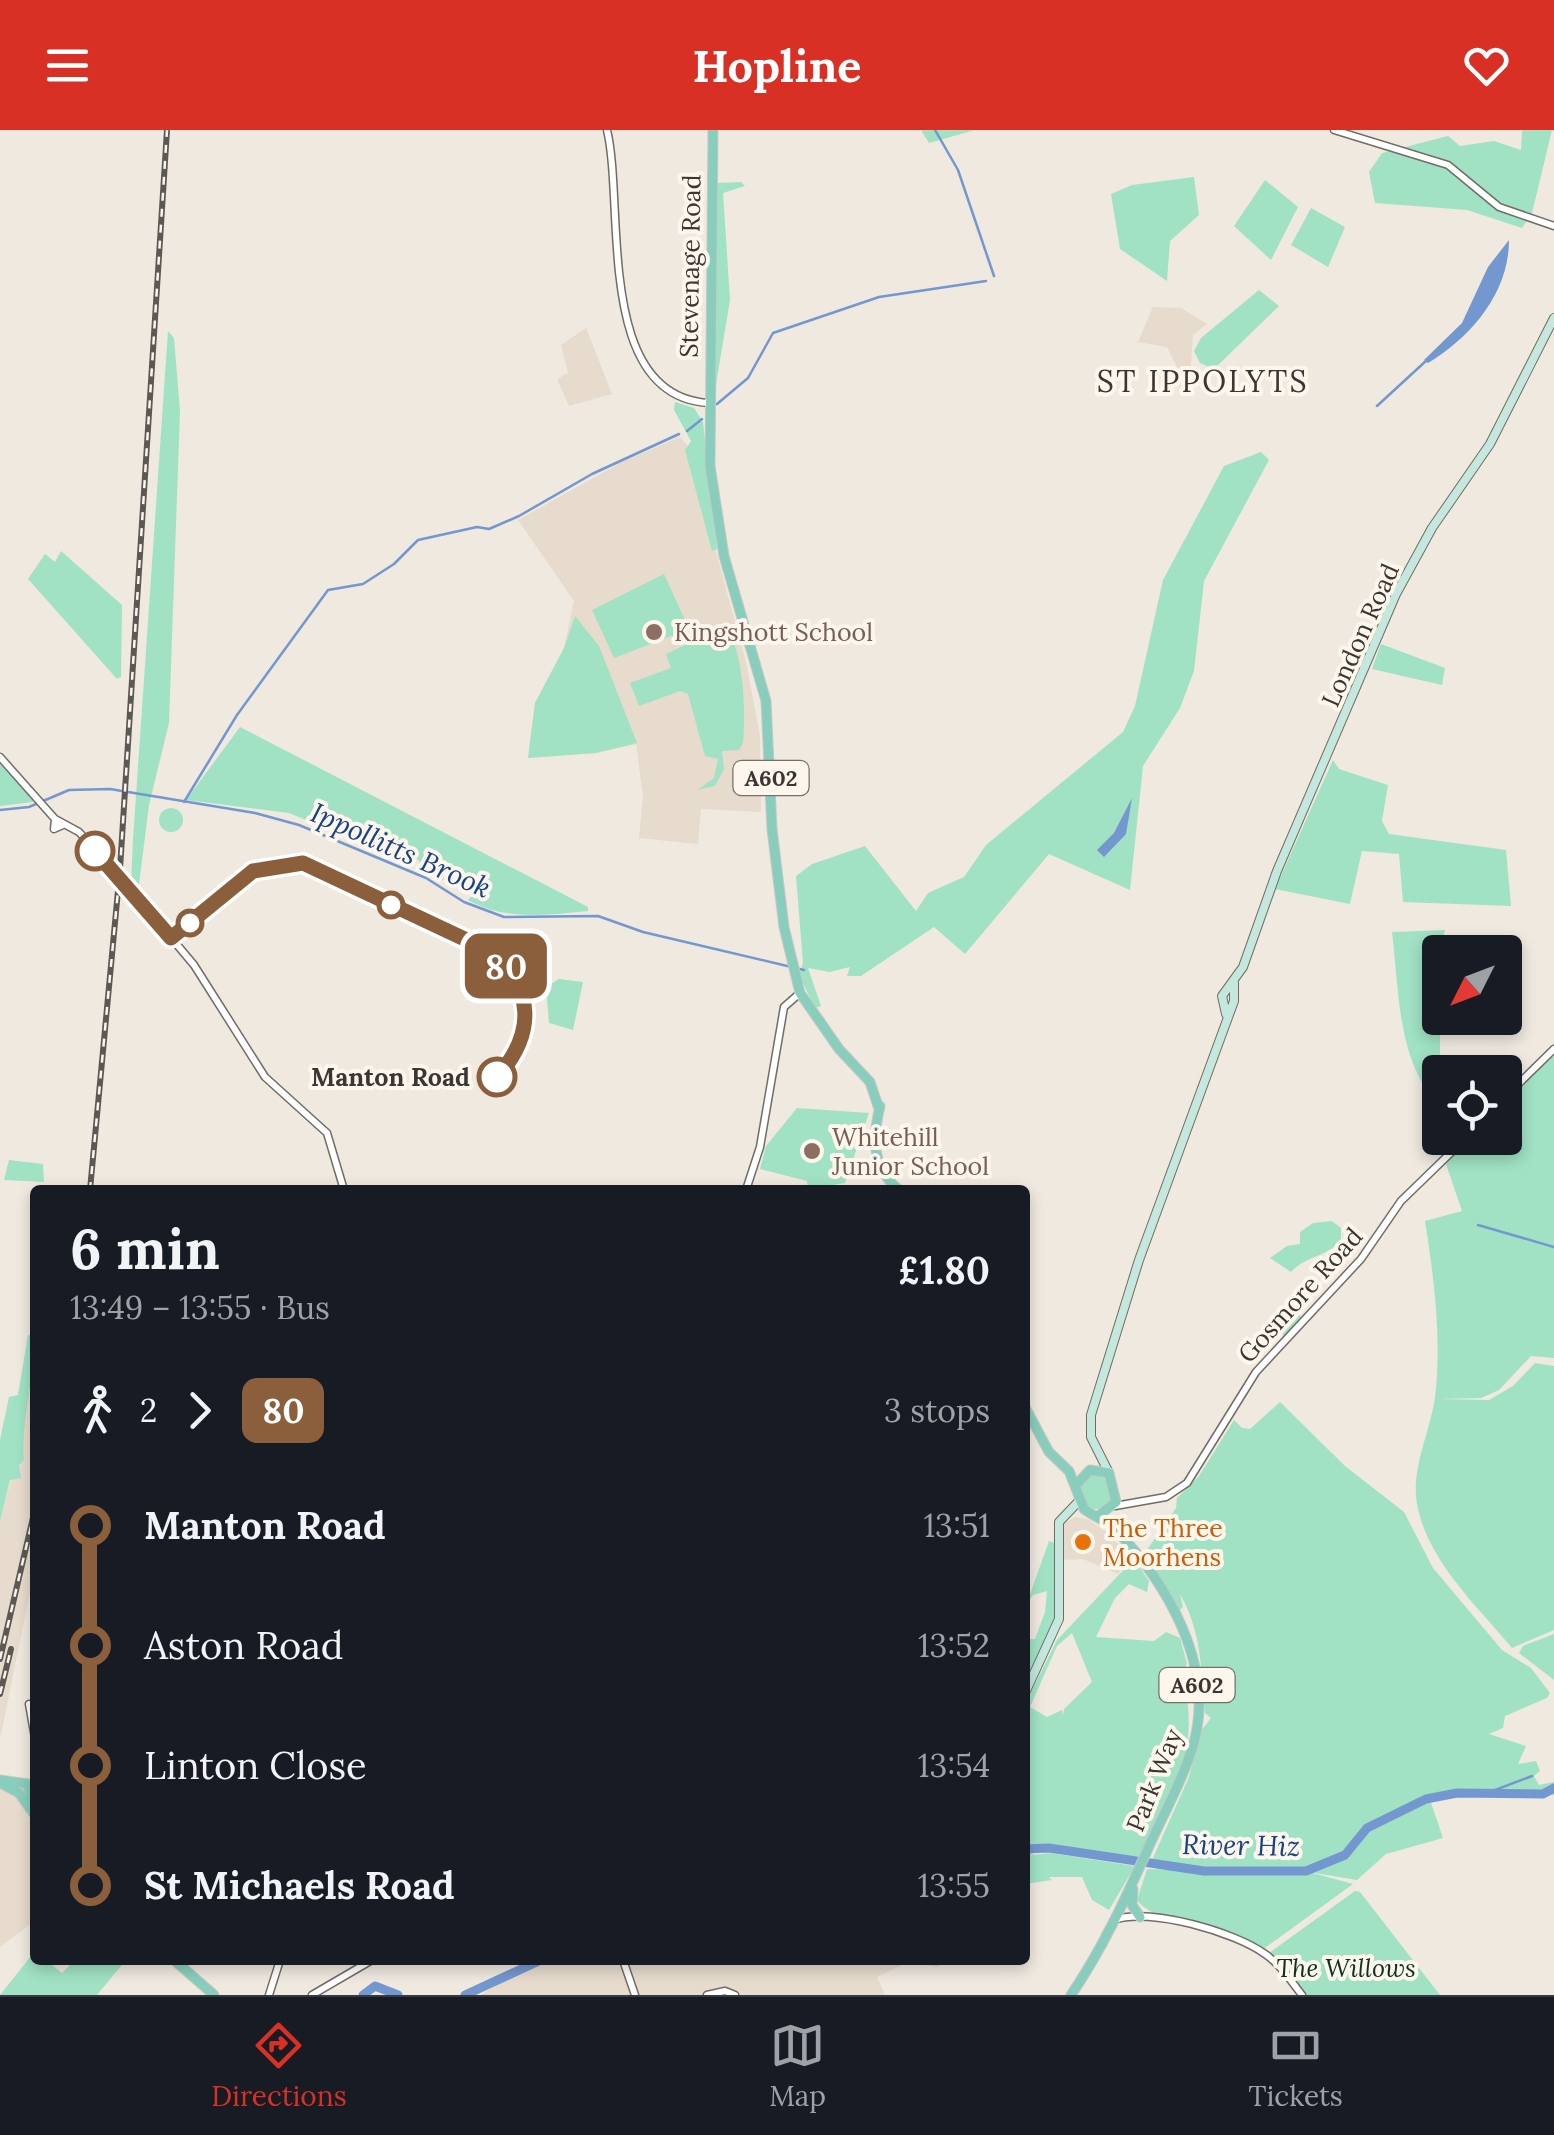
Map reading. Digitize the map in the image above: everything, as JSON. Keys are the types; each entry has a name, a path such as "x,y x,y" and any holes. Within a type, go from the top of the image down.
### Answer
{"main road":[{"name":"Stevenage Road","path":"713,130 710,466 720,540 766,701 772,829 784,926 800,993 839,1046 879,1090 876,1160 894,1185"},
{"name":"London Road","path":"1086,1472 1096,1453 1090,1416 1139,1260 1226,1014 1228,998 1277,870 1396,594 1432,528 1490,444 1554,318"},
{"path":"1030,1416 1050,1452 1069,1471 1081,1505 1098,1516 1113,1509"},
{"path":"1096,1453 1116,1492 1112,1525"},
{"path":"1069,1471 1109,1473"},
{"path":"1076,1485 1086,1472"},
{"path":"1030,1683 1056,1630 1059,1526 1070,1511 1081,1505"},
{"name":"Park Way","path":"1071,1995 1092,1964 1144,1859 1195,1738 1196,1670 1174,1612 1112,1525 1098,1516"},
{"path":"0,1782 28,1787"},
{"path":"1136,1874 1131,1899 1137,1917"},
{"path":"180,1965 214,1995"}],"street":[{"name":"Stevenage Road","path":"608,130 616,184 617,268 630,329 650,373 664,388 687,400 708,403"},
{"path":"1334,130 1448,165 1499,207 1554,226"},
{"path":"0,757 54,819 83,836 194,965 265,1077 327,1132 343,1185"},
{"path":"748,1185 761,1142 784,1006 800,993"},
{"path":"1522,1080 1554,1048"},
{"name":"Gosmore Road","path":"1113,1509 1128,1501 1166,1497 1187,1484 1256,1372 1361,1259 1417,1185 1448,1155"},
{"path":"1116,1492 1128,1501"},
{"path":"29,1704 30,1710"},
{"path":"1121,1905 1137,1917"},
{"path":"1114,1920 1137,1917 1212,1930 1264,1953 1302,1995"},
{"path":"269,1995 278,1965"},
{"path":"312,1995 363,1965"},
{"path":"626,1965 635,1995"},
{"path":"707,1995 733,1993"}],"shaded area":[{"path":"1153,307 1181,308 1207,324 1193,335 1190,378 1178,369 1167,347 1138,342"},
{"path":"586,328 612,394 569,406 557,379 568,373 561,345"},
{"name":"Kingshott School","path":"680,437 687,445 746,662 760,736 761,812 701,809 698,844 639,838 643,796 636,744 596,753 528,758 535,703 564,648 574,601 518,520 622,462"},
{"path":"30,1390 30,1592 0,1739 0,1522 11,1480 24,1460 23,1419"},
{"path":"1076,1517 1089,1520 1109,1534 1130,1559 1118,1574 1083,1559 1061,1560 1062,1524"},
{"path":"0,1788 10,1791 30,1820 30,1925 0,1947"},
{"path":"536,1965 902,1965 877,1977 885,1995 481,1995"}],"green space":[{"path":"921,130 975,130 929,143"},
{"path":"1522,130 1552,130 1532,213 1522,228 1467,210 1375,203 1369,172 1382,153 1448,136 1460,146 1494,141 1521,150"},
{"path":"1194,177 1199,215 1170,241 1167,281 1120,249 1111,194 1132,185"},
{"path":"1265,180 1298,207 1271,260 1234,226"},
{"path":"741,182 745,186 723,193 730,300 716,384 717,183"},
{"path":"1311,208 1345,227 1328,267 1291,245"},
{"path":"1259,290 1279,306 1214,369 1200,363 1194,351 1201,338"},
{"path":"168,331 174,338 180,411 169,723 149,805 138,892 131,883 133,839"},
{"path":"675,402 694,408 703,422 717,549 712,551 685,450 691,441 674,410"},
{"path":"1261,452 1269,460 1204,581 1194,671 1180,708 1143,766 1130,890 1049,854 965,954 934,927 861,976 847,976 850,967 830,972 808,968 821,1006 815,1008 799,975 803,963 796,876 812,864 865,846 916,911 928,893 964,877 986,845 1123,732 1135,706 1163,580 1224,466"},
{"path":"61,551 122,605 121,677 117,679 28,579 45,554 55,562"},
{"path":"664,574 689,629 614,658 592,610"},
{"path":"575,616 599,646 637,743 596,753 528,758 535,703 564,648"},
{"path":"725,626 740,666 743,743 739,750 722,751 724,769 715,786 697,790 714,778 718,759 705,756 688,694 680,691 639,706 630,683 671,668 666,654"},
{"path":"1381,644 1445,668 1442,685 1372,669"},
{"path":"240,727 588,907 588,911 527,915 482,907 468,900 477,890 475,882 437,879 409,851 397,858 289,813 186,800"},
{"path":"1333,760 1339,769 1388,785 1382,821 1389,834 1506,850 1511,906 1403,902 1399,854 1362,851 1350,904 1275,889"},
{"path":"0,764 32,796 33,802 0,806"},
{"path":"171,808 183,820 171,832 159,820"},
{"path":"1445,930 1444,935 1422,935 1422,1035 1440,1035 1440,1055 1422,1055 1422,1081 1402,1024 1392,932"},
{"path":"559,979 583,982 573,1030 549,1023 546,987"},
{"path":"1548,1056 1554,1057 1554,1358 1531,1356 1499,1390 1481,1398 1438,1399 1489,1400 1513,1386 1535,1363 1554,1366 1554,1630 1512,1648 1470,1600 1433,1548 1418,1509 1416,1481 1435,1397 1438,1354 1425,1221 1462,1211 1446,1164 1454,1155 1522,1155 1522,1083"},
{"name":"Whitehill Junior School","path":"797,1108 869,1113 845,1183 808,1185 807,1181 760,1169 766,1146"},
{"path":"9,1160 43,1164 44,1182 4,1180"},
{"path":"1332,1221 1341,1228 1341,1240 1329,1250 1291,1272 1270,1258 1287,1246 1300,1244 1300,1232 1313,1223"},
{"path":"1285,1306 1303,1318 1284,1338 1280,1324"},
{"path":"30,1335 24,1460 19,1466 21,1478 10,1480 0,1522 0,1440 9,1397 18,1395"},
{"path":"1280,1402 1345,1466 1404,1512 1433,1568 1502,1650 1531,1668 1550,1693 1547,1698 1505,1716 1503,1728 1489,1734 1526,1746 1518,1764 1536,1761 1540,1771 1534,1776 1539,1785 1554,1782 1554,1795 1448,1796 1449,1790 1429,1797 1443,1838 1386,1854 1357,1880 1309,1872 1353,1884 1262,1950 1159,1915 1137,1900 1147,1869 1300,1872 1203,1869 1152,1860 1189,1777 1200,1732 1211,1718 1205,1713 1199,1652 1187,1608 1180,1594 1183,1607 1179,1611 1142,1557 1176,1508 1177,1498 1199,1476 1234,1420 1242,1428 1250,1429"},
{"path":"1096,1475 1108,1480 1113,1492 1108,1504 1096,1509 1084,1504 1079,1492 1084,1480"},
{"path":"1049,1541 1055,1543 1055,1617 1030,1676 1030,1639 1035,1639 1045,1612 1047,1591 1030,1599"},
{"path":"1134,1559 1149,1581 1147,1592 1129,1584 1115,1598 1096,1637 1154,1641 1166,1632 1180,1638 1187,1664 1182,1671 1189,1725 1182,1768 1140,1857 1050,1844 1030,1847 1030,1707 1030,1694 1057,1640","holes":["1072,1633 1092,1682 1064,1709 1063,1715 1062,1710 1047,1717 1030,1707 1057,1646"]},
{"path":"1554,1634 1554,1680 1519,1653 1523,1646"},
{"path":"1030,1852 1135,1866 1109,1910 1092,1900 1082,1877 1049,1877 1052,1880 1030,1883"},
{"name":"The Willows","path":"1355,1891 1360,1892 1440,1995 1304,1995 1269,1953"},
{"path":"30,1957 30,1965 52,1965 62,1973 70,1965 122,1965 97,1995 0,1995"}],"water":[{"path":"1509,240 1502,278 1485,312 1459,340 1428,363 1424,360 1462,323 1488,267"},
{"path":"1132,798 1126,834 1104,857 1097,850 1114,833"}],"waterway":[{"path":"935,130 958,170 994,276"},
{"path":"717,404 748,378 773,333 879,297 986,281"},
{"name":"Ippollitts Brook","path":"1377,406 1427,360"},
{"path":"687,431 702,419"},
{"path":"184,802 237,715 328,590 363,584 394,564 418,540 477,527 489,529 519,516 592,474 679,434"},
{"name":"Ippollitts Brook","path":"0,810 29,807 69,790 110,789 255,813 299,825 426,878 464,902 504,917 598,916 643,932 804,970"},
{"path":"1478,1225 1554,1247"},
{"path":"1482,1795 1532,1776"},
{"name":"River Hiz","path":"1030,1849 1049,1848 1204,1871 1306,1871 1345,1855 1367,1828 1426,1799 1457,1793 1543,1794 1554,1788"},
{"name":"River Hiz","path":"465,1995 530,1965"},
{"name":"River Hiz","path":"363,1995 375,1986 398,1995"}],"railway":[{"path":"90,1185 120,869 167,130"},
{"path":"0,1659 30,1530"},
{"path":"0,1694 11,1649"}],"bus line":[{"name":"80","path":"95,851 171,938 253,871 278,863 303,863 488,950 512,973 521,989 524,1008 524,1042 497,1077"}],"place":[{"name":"Kingshott School","path":"654,632"},
{"name":"Manton Road","path":"497,1077"},
{"name":"Whitehill Junior School","path":"812,1151"},
{"name":"The Three Moorhens","path":"1083,1542"}],"district":[{"name":"ST IPPOLYTS","path":"1203,382"}]}
